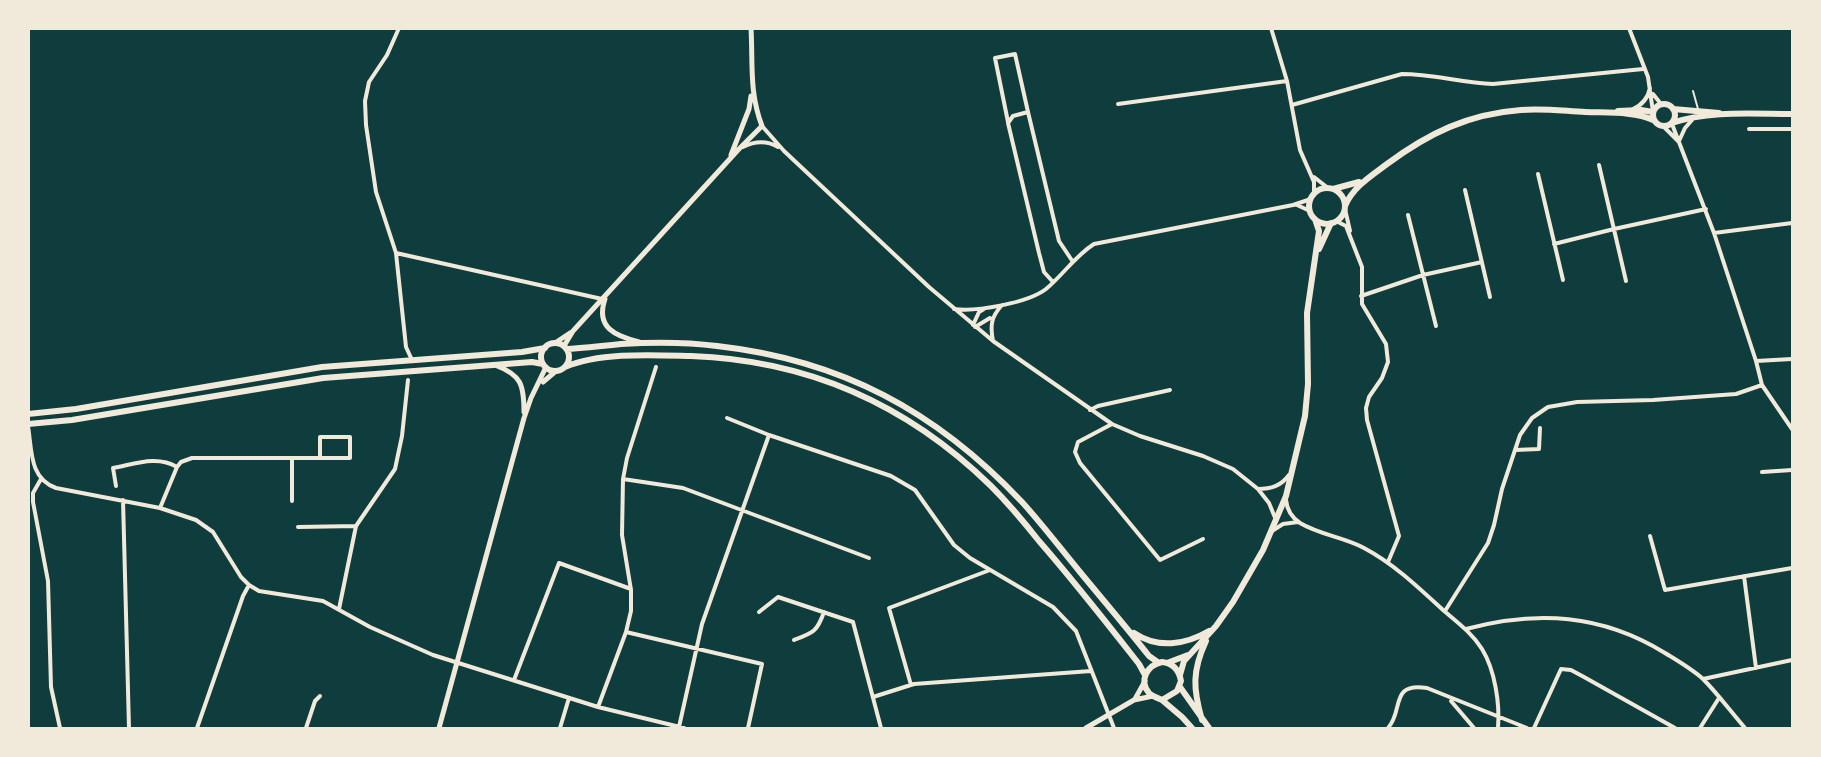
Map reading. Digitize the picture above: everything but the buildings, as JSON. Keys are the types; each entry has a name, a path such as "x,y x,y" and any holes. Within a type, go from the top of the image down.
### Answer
{"main road":[{"path":"1653,120 1653,112 1661,104 1673,109 1728,114 1792,114"},
{"path":"1672,123 1675,116 1673,109"},
{"path":"1315,219 1320,222 1333,222 1340,218 1358,187 1410,147 1436,132 1463,121 1490,114 1522,110 1609,113 1653,120 1656,124 1663,126 1685,118 1728,114"},
{"path":"1609,113 1628,110 1653,112"},
{"path":"1209,729 1180,687 1180,675 1184,661 1216,626 1247,579 1272,531 1286,496 1305,416 1308,384 1307,313 1319,231 1310,211 1313,197 1320,190 1353,185 1368,178"},
{"path":"1330,189 1343,197 1345,207"},
{"path":"1316,255 1333,222"},
{"path":"31,413 76,409 322,367 522,352 544,348 555,343 565,347 642,343 714,346 752,351 805,363 855,380 890,397 945,433 999,479 1023,503 1149,656 1159,663"},
{"path":"565,347 569,360 565,367"},
{"path":"544,348 542,356 545,366"},
{"path":"28,425 72,420 323,378 493,364 532,362 556,371 583,361 651,356 712,357 748,361 804,373 850,390 885,407 938,442 991,487 1079,587 1139,664 1146,687 1153,696 1177,711 1192,729"},
{"path":"1128,630 1162,644 1176,644 1198,638 1216,626"},
{"path":"1202,720 1195,696 1195,678 1199,656 1209,634"},
{"path":"1145,678 1151,666 1191,654"},
{"path":"1167,663 1176,668 1180,675"},
{"path":"1162,700 1174,695 1180,687"}],"street":[{"path":"399,28 387,55 369,82 366,124 376,192 396,253 406,347 412,360"},
{"path":"751,28 752,88 755,107 762,126 784,151 954,309 993,341 1112,424 1233,469 1258,489 1269,503 1276,522"},
{"path":"954,309 968,311 1003,305 1038,293 1094,244 1293,205 1313,197 1315,187 1300,150 1287,81 1271,28"},
{"path":"1629,28 1650,85 1653,112"},
{"path":"1053,282 1044,272 1008,123 995,58 1015,54 1059,241 1072,262"},
{"path":"1292,105 1402,74 1415,74 1472,84 1493,84 1643,69"},
{"path":"1118,104 1287,81"},
{"path":"1628,110 1640,106 1645,101 1650,85"},
{"path":"729,159 749,109 752,88"},
{"path":"1652,94 1661,104"},
{"path":"1008,123 1012,116 1028,112"},
{"path":"1678,142 1685,128 1694,118"},
{"path":"1672,123 1714,232 1762,385 1792,429"},
{"path":"555,343 573,331 729,159 762,126"},
{"path":"1663,126 1678,142"},
{"path":"1749,129 1792,129"},
{"path":"738,150 751,143 760,142 772,144 784,151"},
{"path":"1599,165 1626,281"},
{"path":"1311,174 1330,189"},
{"path":"1538,174 1563,280"},
{"path":"1465,190 1490,297"},
{"path":"1293,205 1300,205 1310,211"},
{"path":"1345,207 1350,234"},
{"path":"1554,244 1706,209"},
{"path":"1408,215 1436,326"},
{"path":"1333,222 1346,226 1350,234 1362,267 1362,304 1386,344 1388,362 1382,378 1368,397 1366,408 1367,420 1400,536 1388,562"},
{"path":"1714,232 1792,223"},
{"path":"396,253 603,299"},
{"path":"1362,296 1423,275 1482,262"},
{"path":"609,292 602,312 609,329 622,337 642,343"},
{"path":"974,326 993,315 1003,305"},
{"path":"974,326 980,312 986,308"},
{"path":"993,315 991,330 993,341"},
{"path":"565,347 573,331"},
{"path":"1756,361 1792,359"},
{"path":"493,364 518,377 524,398 524,418"},
{"path":"439,729 524,418 545,366"},
{"path":"598,706 626,632 631,611 631,590 622,535 623,479 627,458 656,367"},
{"path":"537,387 556,371"},
{"path":"339,609 356,526 395,469 402,436 408,380"},
{"path":"1445,611 1488,543 1502,489 1520,435 1532,418 1548,407 1577,402 1653,400 1736,394 1762,385"},
{"path":"1090,410 1098,406 1170,390"},
{"path":"727,418 769,435 897,479 915,490 954,545 970,558 1053,607 1076,631 1114,729"},
{"path":"1112,424 1078,442 1075,452 1080,463 1160,560 1203,539"},
{"path":"28,425 33,465 41,479 56,488 160,508 189,517 207,527 220,540 238,572 249,585 267,593 323,601 391,637 433,655 458,661 569,698 684,729"},
{"path":"1515,450 1539,449 1540,428"},
{"path":"679,727 702,624 769,435"},
{"path":"160,508 177,467 181,462 192,458 320,458 350,458 350,437 320,437 320,458"},
{"path":"292,458 292,501"},
{"path":"116,486 113,468 154,460 169,462 177,467"},
{"path":"1258,489 1268,489 1280,484 1293,470"},
{"path":"1762,472 1792,470"},
{"path":"41,479 33,493 33,502 48,581 51,687 60,729"},
{"path":"623,479 683,488 869,558"},
{"path":"1286,496 1288,511 1299,522 1322,533 1361,546 1388,562 1466,629 1481,647 1487,659 1494,684 1499,717 1498,729"},
{"path":"123,500 129,729"},
{"path":"1272,531 1283,524 1299,522"},
{"path":"298,528 356,526"},
{"path":"1650,536 1665,590 1792,568"},
{"path":"514,681 559,563 631,590"},
{"path":"911,685 889,608 991,570"},
{"path":"1744,576 1756,668"},
{"path":"197,729 243,596 249,585"},
{"path":"759,612 778,597 853,622 881,729"},
{"path":"794,640 812,633 819,626 824,612"},
{"path":"1466,629 1483,624 1545,618 1578,619 1598,623 1650,643 1703,680 1744,729"},
{"path":"626,632 762,664 748,729"},
{"path":"1703,680 1792,660"},
{"path":"1534,729 1561,669 1571,670 1675,729"},
{"path":"873,697 911,685 1091,671"},
{"path":"1134,700 1145,678"},
{"path":"1388,729 1395,717 1397,705 1406,690 1416,686 1427,688 1527,729"},
{"path":"306,729 315,701 320,696"},
{"path":"1086,729 1134,700 1153,696"},
{"path":"560,729 569,698"},
{"path":"1448,698 1464,714 1474,729"},
{"path":"1700,729 1719,698"}],"lane":[{"path":"1693,91 1698,111 1694,118"}]}
